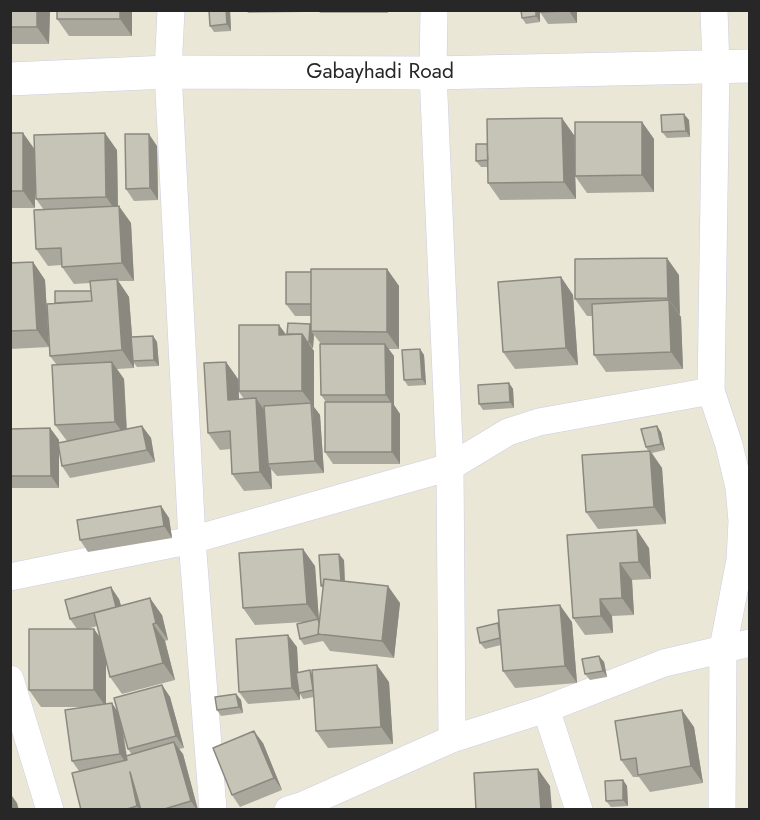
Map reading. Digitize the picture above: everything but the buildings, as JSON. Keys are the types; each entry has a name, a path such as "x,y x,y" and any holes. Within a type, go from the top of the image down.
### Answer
{"street":[{"path":"171,10 168,72 192,540 213,810"},
{"path":"434,10 433,73 450,467 452,739"},
{"path":"714,10 716,67 711,391 729,445 742,521 740,560 723,648 722,810"},
{"name":"Gabayhadi Road","path":"10,79 168,72 433,73 750,66"},
{"path":"10,577 192,540 450,467 508,432 539,422 711,391"},
{"path":"297,808 452,739 546,709 664,663 750,643"},
{"path":"10,680 50,810"},
{"path":"546,709 579,810"}]}
